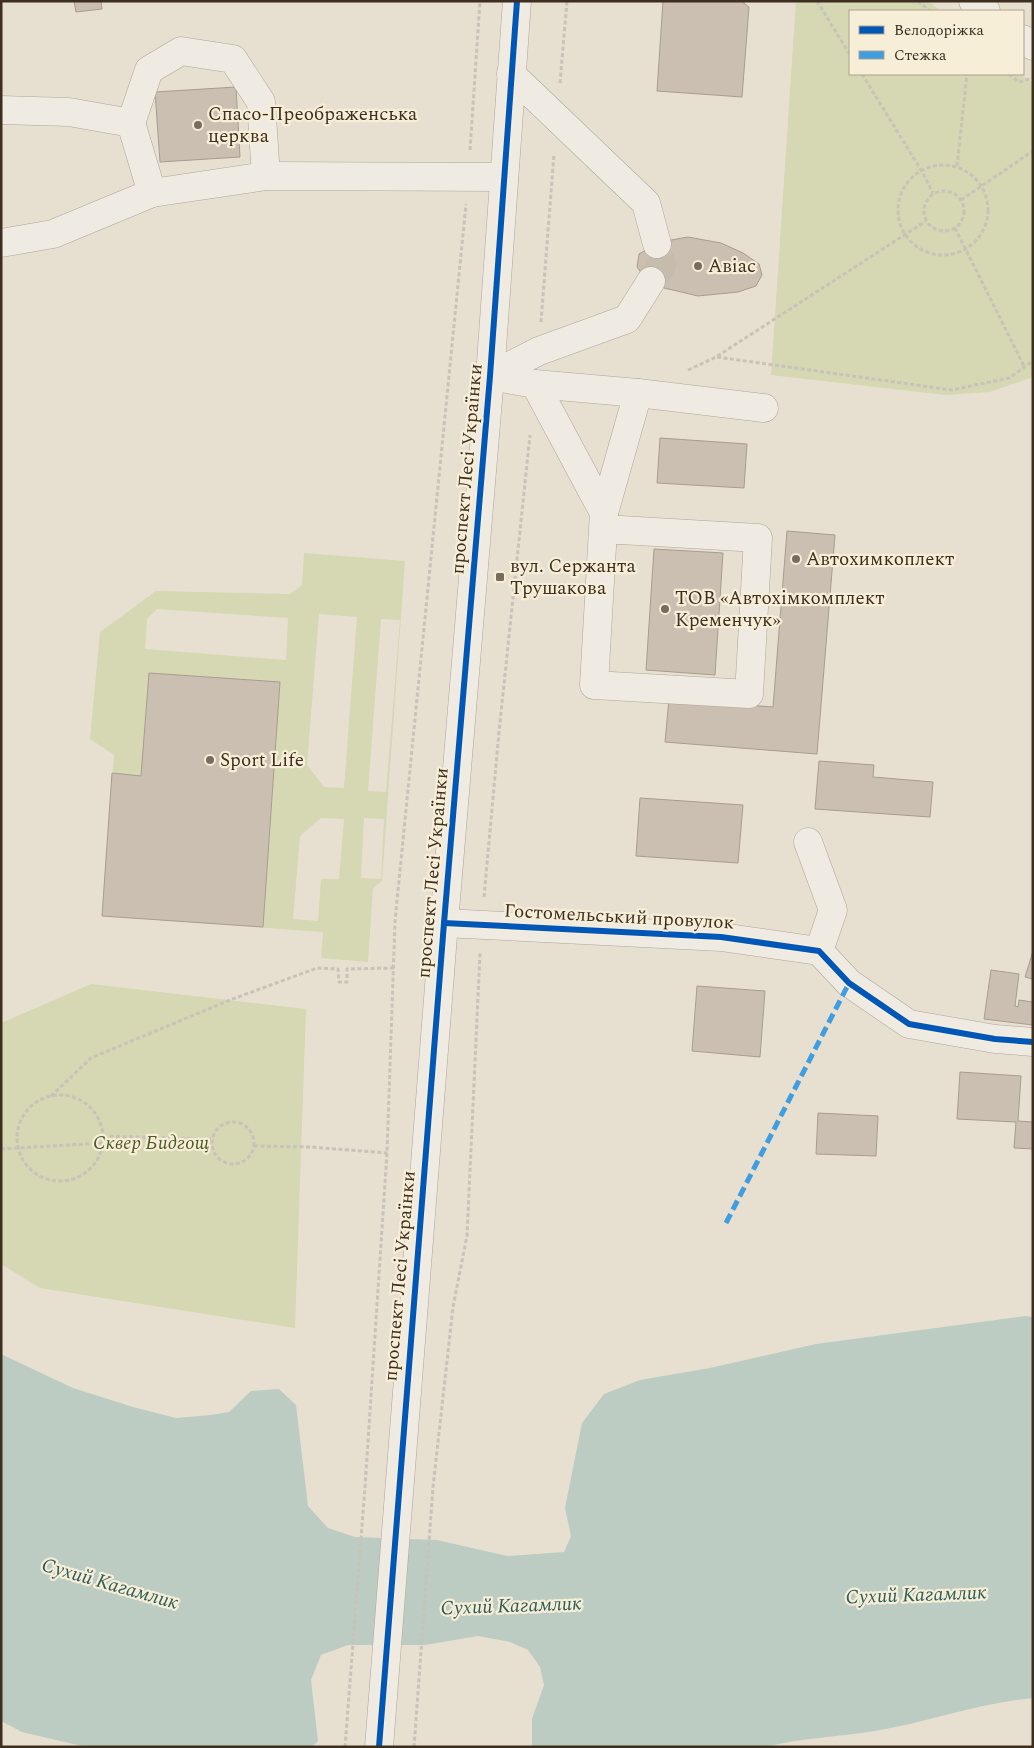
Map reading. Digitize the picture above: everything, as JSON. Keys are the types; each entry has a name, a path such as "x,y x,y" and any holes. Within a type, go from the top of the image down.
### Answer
{"street":[{"name":"проспект Лесі Українки","path":"379,1747 398,1487 490,376 517,1"},
{"path":"973,1 985,10"},
{"path":"152,193 131,123 149,70 181,51 233,59 261,102 266,176"},
{"path":"511,74 646,203 657,244"},
{"path":"1,110 69,112 131,123"},
{"path":"1,243 53,234 152,193 266,176 504,177"},
{"path":"490,376 539,351 627,320 651,282"},
{"path":"490,376 535,384 764,408"},
{"path":"535,384 604,521"},
{"path":"604,521 758,538 749,694 594,685 604,521 638,394"},
{"path":"808,842 833,910 819,951 849,983 910,1024 995,1039 1033,1042"},
{"name":"Гостомельський провулок","path":"444,923 721,936 819,951"}],"path":[{"path":"345,1747 365,1487 387,1153 395,920 468,177 480,1"},
{"path":"539,351 567,1"},
{"path":"817,1 849,53"},
{"path":"918,1 929,10"},
{"path":"863,75 921,170 933,194"},
{"path":"957,166 967,75"},
{"path":"1010,75 1019,82 1033,78"},
{"path":"961,200 1033,151"},
{"path":"939,164 957,166 974,176 981,186 988,203 989,215 985,228 979,238 966,250 947,255 935,254 923,251 905,235 900,224 898,212 899,199 911,177 921,170 939,164"},
{"path":"946,190 953,192 961,200 964,209 963,217 955,228 936,230 926,221 923,209 924,203 933,194 946,190"},
{"path":"681,373 716,357 926,221"},
{"path":"955,228 1025,368"},
{"path":"716,357 952,390 1009,378 1033,361"},
{"path":"414,1747 433,1487 453,1308 467,1236 482,924 499,732 530,434"},
{"path":"51,1096 91,1058 230,1000 317,968 338,969 339,982 347,982 348,969 394,968"},
{"path":"66,1095 80,1099 92,1108 100,1121 103,1143 98,1158 89,1170 77,1178 62,1181 47,1179 34,1173 23,1162 17,1148 16,1134 20,1121 27,1109 38,1100 51,1096 66,1095"},
{"path":"240,1123 251,1132 254,1146 248,1158 236,1164 230,1164 218,1158 214,1152 212,1139 220,1127 226,1124 240,1123"},
{"path":"103,1136 212,1139"},
{"path":"1,1149 103,1143"},
{"path":"254,1146 311,1147 387,1153"}],"green space":[{"path":"796,1 928,1 940,10 849,10 849,75 1022,75 1033,83 1033,375 1030,378 990,392 945,395 771,375"},
{"name":"Sport Life","path":"304,553 405,561 382,881 373,888 368,962 321,958 323,932 102,916 114,755 90,739 100,632 156,591 290,594 302,585","holes":["157,609 288,618 286,660 145,649 147,619","319,614 357,617 344,788 324,787 307,765","381,619 400,620 386,792 368,791","321,818 344,819 339,879 321,879 318,921 293,919 300,836","364,818 384,819 381,879 361,878"]},
{"name":"Сквер Бидгощ","path":"91,984 306,1009 295,1328 40,1288 1,1264 1,1023"}],"water":[{"name":"Сухий Кагамлик","path":"1026,1316 1033,1317 1033,1698 973,1708 875,1731 765,1747 533,1747 532,1719 544,1685 540,1667 528,1650 510,1642 478,1636 425,1645 348,1645 321,1655 311,1680 318,1741 312,1747 86,1747 22,1732 1,1721 1,1354 73,1388 176,1418 229,1412 251,1391 279,1389 296,1405 308,1506 328,1528 355,1537 437,1540 507,1556 564,1552 571,1536 565,1508 582,1423 604,1394 640,1380 710,1368 816,1344"}],"building":[{"path":"74,1 101,1 102,9 76,12"},
{"path":"663,1 741,1 749,7 742,97 657,91"},
{"name":"Спасо-Преображенська церква","path":"236,87 240,157 160,162 155,92"},
{"name":"Авіас","path":"688,237 721,243 743,253 759,264 762,275 756,286 738,292 698,296 664,288 645,278 637,267 639,254 660,242"},
{"path":"660,438 747,444 744,488 657,483"},
{"path":"787,531 835,535 817,754 665,742 669,699 773,707"},
{"path":"654,549 723,553 715,675 646,670"},
{"path":"149,673 280,682 263,927 102,916 112,773 141,776"},
{"path":"819,761 874,765 873,777 933,782 930,817 815,809"},
{"path":"640,798 743,805 738,863 636,856"},
{"path":"1033,951 1033,979 1025,977"},
{"path":"991,970 1019,974 1015,1006 1018,1007 1019,1000 1033,1002 1033,1025 984,1019"},
{"path":"697,986 765,991 760,1057 692,1051"},
{"path":"960,1072 1021,1076 1018,1121 1033,1122 1033,1149 1014,1148 1016,1122 957,1119"},
{"path":"818,1113 878,1116 876,1156 816,1154"}],"tunnel":[{"path":"651,281 662,265 657,244"}],"marked path":[{"path":"726,1223 849,983"}],"cycle path":[{"path":"379,1747 444,923 490,376 517,1"},
{"path":"444,923 721,937 819,951 849,983 909,1024 995,1039 1033,1042"}],"place":[{"name":"Спасо-Преображенська церква","path":"198,125"},
{"name":"Авіас","path":"698,266"},
{"name":"Автохимкоплект","path":"796,559"},
{"name":"вул. Сержанта Трушакова","path":"500,577"},
{"name":"ТОВ «Автохімкомплект Кременчук»","path":"665,609"},
{"name":"Sport Life","path":"210,760"}]}
